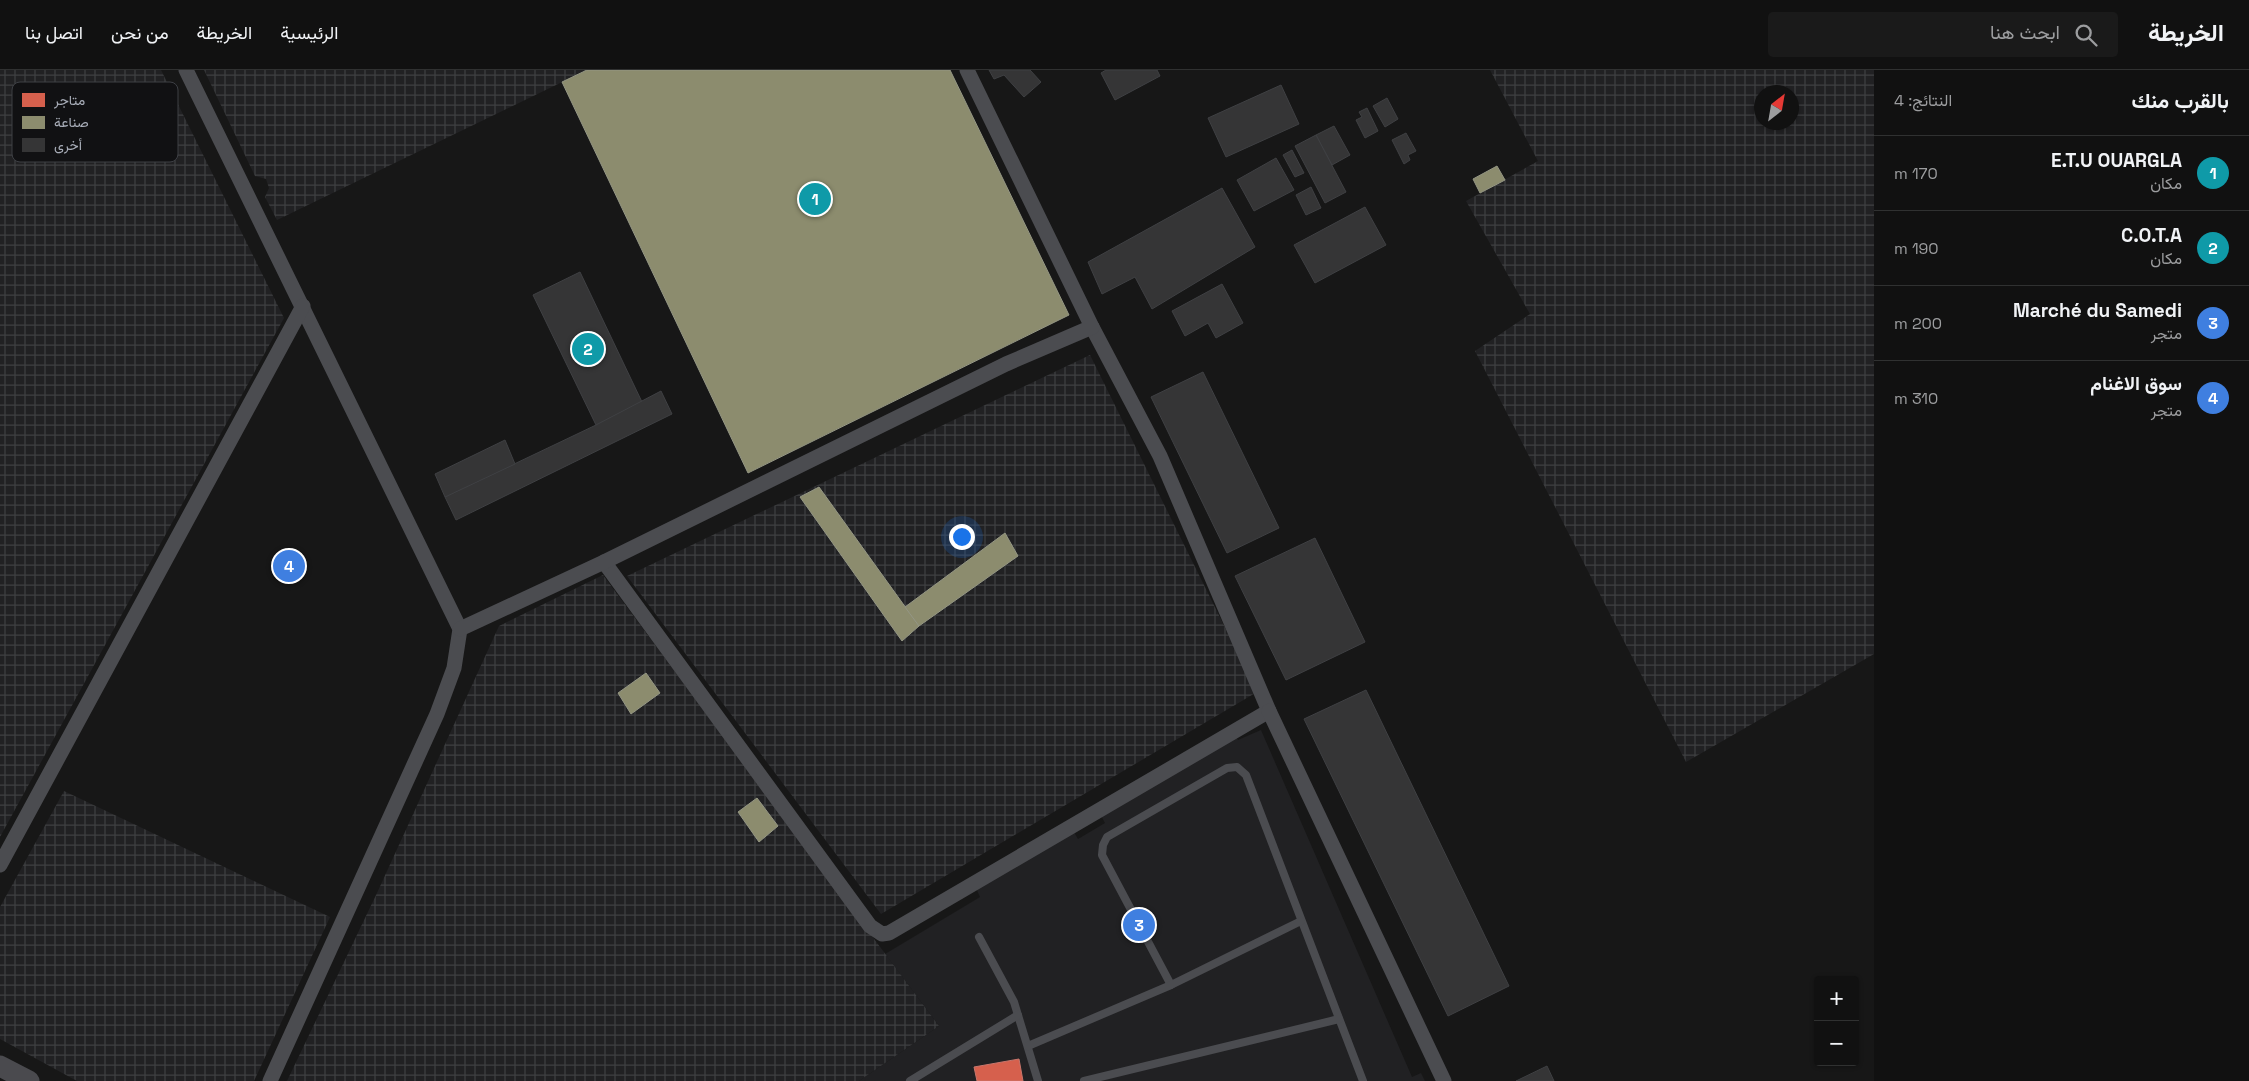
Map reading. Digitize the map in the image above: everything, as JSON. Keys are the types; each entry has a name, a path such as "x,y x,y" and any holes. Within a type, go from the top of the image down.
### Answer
{"street":[{"path":"186,70 460,629 454,668 437,714 270,1081"},
{"path":"967,70 1092,327 1160,456 1269,711 1444,1081"},
{"path":"0,865 303,306"},
{"path":"460,629 604,562 1006,364 1092,327"},
{"path":"604,562 870,926 882,934 889,933 1269,711"},
{"path":"0,1066 29,1081"}],"lane":[{"path":"1171,985 1102,856 1103,845 1107,837 1227,768 1237,767 1246,775 1363,1081"},
{"path":"1028,1046 1171,985 1301,921"},
{"path":"979,937 1014,1002 1038,1081"},
{"path":"910,1081 1018,1015"},
{"path":"1084,1081 1339,1019"}],"shaded area":[{"path":"0,70 161,70 167,82 12,82 12,162 178,162 178,104 284,318 0,837"},
{"path":"204,70 587,70 277,220 265,197 269,188 266,179 255,176"},
{"path":"1490,70 1874,70 1874,654 1686,762 1475,351 1530,314 1466,201 1538,161"},
{"path":"1090,355 1257,692 881,914 627,576"},
{"path":"603,575 939,1026 859,1081 287,1081 377,893 499,626"},
{"path":"1261,730 1412,1077 1421,1073 1425,1081 859,1081 939,1026 885,954 980,897 975,886 1071,827 1078,839 1105,823 1099,812 1233,731 1238,740"},
{"path":"64,791 330,917 254,1081 77,1081 0,1039 0,907"}],"building: متاجر":[{"path":"1019,1059 1023,1081 977,1081 974,1067"}],"building: صناعة":[{"path":"587,70 950,70 1069,315 748,473 562,82"},
{"path":"1497,166 1505,180 1480,193 1473,179"},
{"path":"819,487 919,626 902,641 800,497"},
{"path":"1005,533 1018,556 919,626 905,607"},
{"path":"646,673 660,693 631,714 618,693"},
{"path":"757,798 778,826 759,842 738,812"}],"building: أخرى":[{"path":"989,70 1030,70 1041,82 1024,97 1004,75 994,79"},
{"path":"1106,70 1157,70 1160,76 1115,100 1101,73"},
{"path":"1281,85 1299,124 1226,157 1208,118"},
{"path":"1387,98 1398,119 1385,127 1373,106"},
{"path":"1367,108 1378,131 1365,138 1356,120 1362,117 1359,112"},
{"path":"1334,126 1350,155 1332,165 1316,135"},
{"path":"1406,133 1416,151 1408,155 1410,160 1404,164 1392,140"},
{"path":"1316,135 1346,192 1325,203 1295,146"},
{"path":"1292,150 1304,173 1295,177 1283,155"},
{"path":"1276,158 1294,190 1254,211 1237,180"},
{"path":"1311,187 1321,208 1306,215 1296,195"},
{"path":"1222,188 1255,247 1152,309 1135,277 1102,294 1088,262"},
{"path":"1365,207 1386,245 1315,283 1294,245"},
{"path":"580,272 642,402 596,425 533,295"},
{"path":"1222,284 1243,323 1216,338 1208,323 1185,336 1172,311"},
{"path":"1203,372 1279,528 1227,553 1151,397"},
{"path":"661,391 672,414 456,520 445,497 596,425"},
{"path":"505,440 515,464 445,497 435,474"},
{"path":"1315,538 1365,642 1286,680 1235,576"},
{"path":"1366,690 1509,986 1448,1016 1304,719"},
{"path":"1547,1066 1554,1081 1516,1081"}],"place":[{"name":"E.T.U OUARGLA","path":"815,199"},
{"name":"C.O.T.A","path":"588,349"},
{"name":"سوق الاغنام","path":"289,566"},
{"name":"Marché du Samedi","path":"1139,925"}]}
